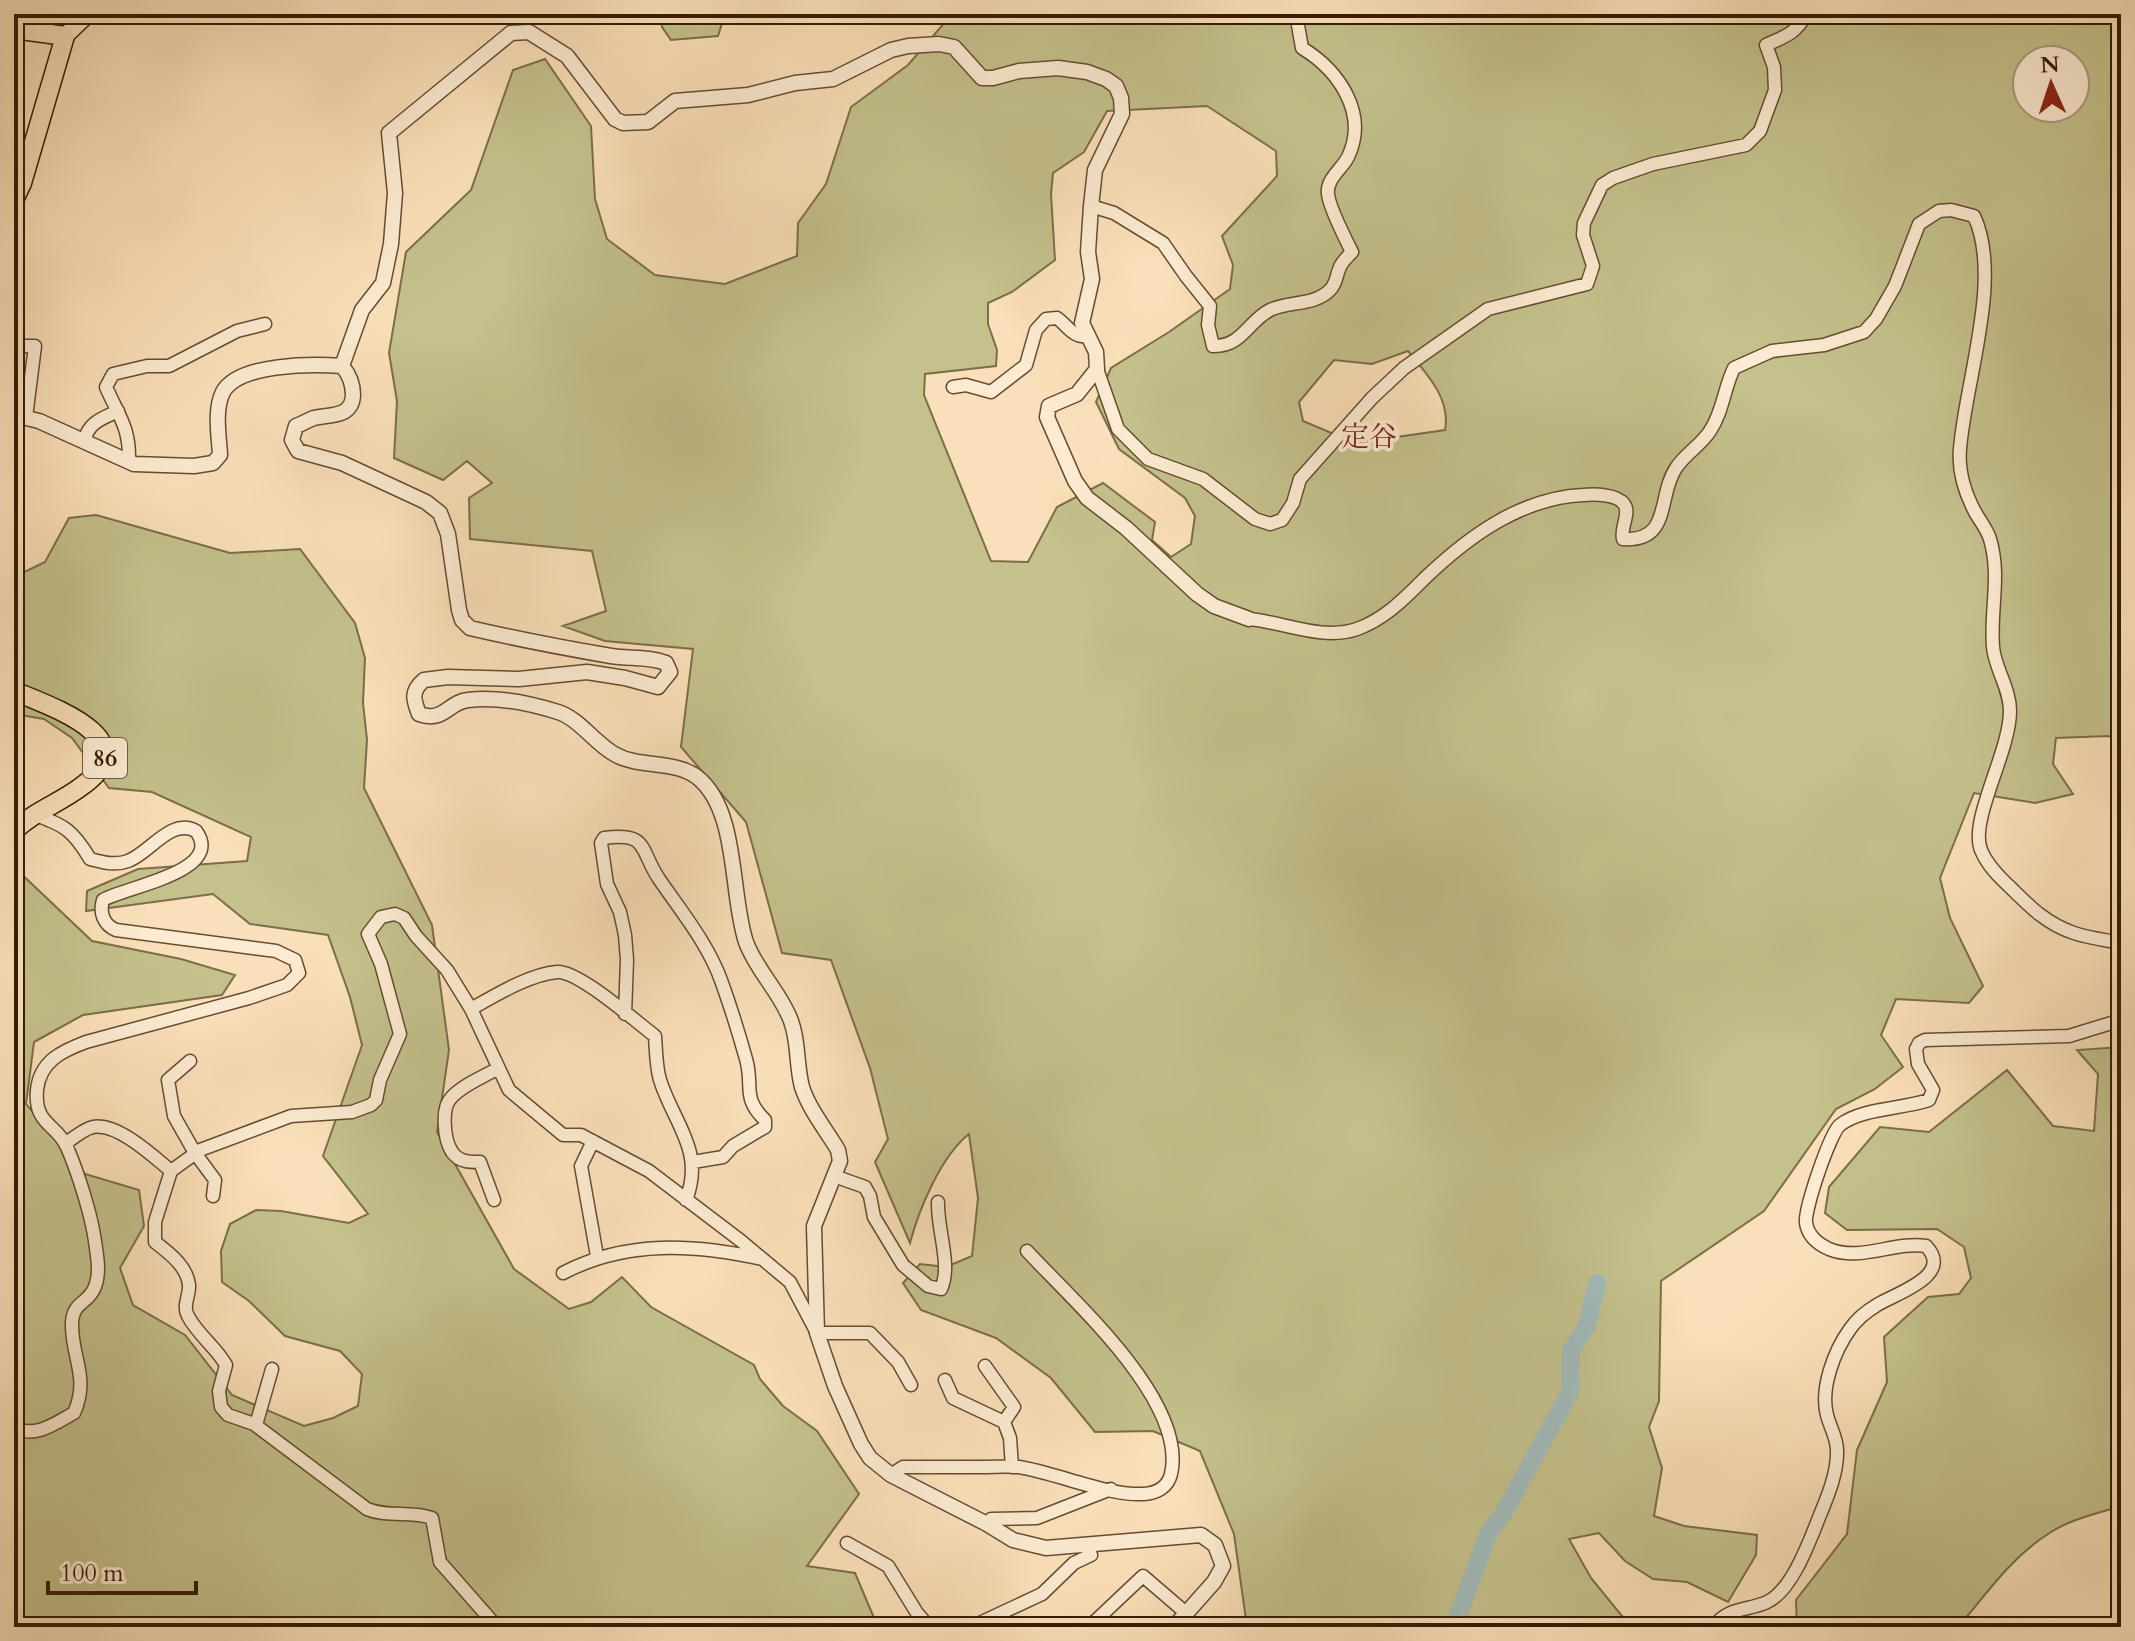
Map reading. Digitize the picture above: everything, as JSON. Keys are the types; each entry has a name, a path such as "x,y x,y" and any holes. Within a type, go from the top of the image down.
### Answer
{"main road":[{"path":"16,192 65,36 88,14"},
{"path":"14,29 65,36"},
{"name":"86","path":"14,691 85,726 102,739 105,750 100,771 81,787 32,814 14,831"}],"street":[{"path":"1091,206 1114,213 1163,243 1210,306 1208,325 1213,346 1238,340 1273,309 1306,302 1323,296 1333,288 1340,266 1352,252 1328,194 1331,180 1351,148 1354,118 1351,99 1332,73 1302,48 1296,14"},
{"path":"342,366 362,310 383,283 391,244 395,193 389,133 511,33 529,32 567,56 615,119 623,123 648,122 675,101 748,95 795,83 833,79 891,50 923,44 954,47 982,78 1058,68 1087,72 1116,86 1122,114 1095,170 1088,252 1092,279 1082,323 1096,352 1097,369 1118,429 1148,459 1203,479 1255,519 1270,524 1282,520 1293,503 1300,479 1372,398 1404,368 1488,309 1587,284 1593,266 1583,235 1584,223 1602,185 1653,164 1746,145 1760,131 1775,90 1774,67 1766,45 1798,28 1806,14"},
{"path":"1097,369 1077,394 1049,406 1047,417 1075,481 1087,498 1126,528 1214,606 1249,619 1317,632 1356,629 1399,605 1427,576 1500,519 1560,496 1594,494 1619,500 1625,504 1627,511 1621,533 1623,539 1650,534 1658,522 1676,468 1709,433 1715,422 1734,368 1772,351 1824,345 1864,332 1876,319 1895,286 1919,224 1939,211 1951,210 1974,216 1982,244 1985,292 1959,466 1975,511 1990,539 1997,576 1993,649 2010,699 2005,747 1981,815 1978,835 1980,849 1990,867 2041,917 2075,934 2121,943"},
{"path":"953,387 966,385 991,392 1026,365 1036,330 1046,319 1057,318 1073,334 1088,336"},
{"path":"129,462 130,441 106,387 113,374 147,366 169,366 237,331 265,324"},
{"path":"14,346 35,346 20,416 129,462 156,467 213,463 220,455 219,408 222,394 228,386 255,372 290,365 342,366"},
{"path":"342,366 351,381 353,400 350,407 343,413 315,418 296,426 292,440 298,451 356,468 426,502 440,513 448,534 459,610 462,620 470,628 570,649 629,659 652,658 666,663 670,672 658,687 587,672 519,679 448,677 424,680 418,685 413,698 419,714 429,717 443,714 464,700 483,698 519,701 562,713 619,757 681,770 696,777 714,799 727,837 741,925 748,947 791,1019 803,1090 838,1150 840,1161 814,1226 817,1333"},
{"path":"84,441 94,422 118,411"},
{"path":"14,1428 25,1433 46,1429 74,1413 81,1388 72,1328 73,1314 77,1305 93,1291 99,1270 95,1236 65,1144 45,1124 37,1102 41,1074 59,1052 287,985 296,977 299,968 295,960 276,951 109,927 102,914 103,900 177,873 192,864 202,846 201,838 190,828 173,830 128,861 110,864 90,859 64,825 32,814"},
{"path":"625,1014 625,935 620,912 607,884 601,843 604,838 620,836 635,838 642,843 654,872 695,931 721,980 747,1062 748,1095 753,1109 765,1120 765,1127 733,1146 723,1157 693,1162"},
{"path":"497,1627 440,1562 432,1518 416,1513 380,1515 367,1509 256,1425 234,1419 221,1407 219,1391 226,1365 189,1319 185,1309 189,1285 184,1271 178,1261 155,1242 155,1222 171,1171 195,1153 244,1131 291,1116 352,1112 376,1100 380,1080 400,1034 381,964 368,934 381,917 395,914 404,918 447,970 471,1009 509,1090 563,1135 581,1135 649,1171 790,1282 817,1333 835,1386 861,1444 870,1458 891,1475 1013,1540 1046,1548 1201,1535 1215,1545 1223,1566 1214,1582 1174,1627"},
{"path":"471,1009 513,986 558,971 578,976 655,1036 659,1078 688,1142 693,1162 686,1200"},
{"path":"1714,1627 1720,1618 1733,1611 1769,1602 1782,1591 1793,1574 1821,1514 1837,1456 1837,1442 1825,1403 1832,1366 1848,1331 1859,1318 1888,1298 1918,1285 1928,1275 1933,1263 1933,1256 1926,1246 1900,1246 1858,1254 1837,1252 1816,1242 1809,1233 1806,1216 1834,1132 1848,1120 1929,1100 1933,1090 1918,1064 1916,1049 1925,1040 2069,1036 2121,1020"},
{"path":"190,1061 168,1080 174,1116 215,1180 213,1196"},
{"path":"494,1200 480,1162 464,1161 452,1153 447,1139 445,1107 451,1097 498,1068"},
{"path":"65,1144 94,1126 105,1127 117,1131 171,1171"},
{"path":"593,1141 581,1166 597,1256"},
{"path":"834,1176 865,1187 874,1217 903,1265 928,1286 941,1289 946,1278 946,1267 940,1240 938,1202"},
{"path":"563,1273 597,1256 635,1249 731,1252 763,1259"},
{"path":"891,1475 903,1467 1012,1467 1145,1494 1160,1491 1169,1480 1173,1464 1170,1437 1149,1390 1095,1320 1027,1251"},
{"path":"817,1333 870,1333 898,1362 911,1385"},
{"path":"985,1366 1014,1407 1004,1422"},
{"path":"256,1425 272,1369"},
{"path":"945,1380 953,1398 1004,1422 1010,1438 1012,1467"},
{"path":"987,1524 991,1519 1037,1518 1111,1489"},
{"path":"847,1543 888,1566 929,1627"},
{"path":"982,1627 982,1622 1042,1594 1074,1563 1091,1555 1088,1544"},
{"path":"1089,1627 1143,1576 1186,1613"}],"shaded area":[{"path":"660,14 725,14 718,36 671,40 662,27"},
{"path":"952,14 2121,14 2121,740 2108,736 2056,738 2053,764 2073,794 2035,803 1974,793 1940,878 1950,918 1983,986 1969,1003 1896,999 1881,1035 1903,1067 1875,1089 1836,1109 1764,1211 1661,1281 1659,1401 1649,1427 1662,1468 1654,1516 1684,1526 1757,1535 1756,1555 1728,1602 1687,1582 1653,1579 1625,1561 1599,1533 1569,1539 1591,1578 1631,1627 1247,1627 1234,1534 1200,1451 1153,1431 1095,1432 1051,1378 996,1338 921,1310 903,1283 920,1264 946,1267 972,1256 978,1198 969,1134 940,1169 910,1243 875,1162 888,1139 870,1068 831,960 782,953 746,822 681,747 693,649 605,641 563,626 606,611 592,551 470,539 469,498 492,483 467,461 443,480 394,458 397,401 389,353 406,252 471,190 513,70 545,59 591,126 595,199 607,239 655,275 725,284 797,256 798,223 826,184 851,107 908,65","holes":["1207,106 1276,151 1277,176 1222,236 1233,265 1230,289 1111,368 1096,402 1119,449 1185,498 1195,516 1191,544 1171,557 1152,540 1155,522 1103,483 1057,507 1028,562 991,561 924,395 925,374 996,366 997,350 988,324 988,303 1012,292 1055,260 1051,194 1053,173 1084,152 1107,111","1408,351 1441,397 1445,430 1355,443 1303,421 1299,402 1334,360 1372,364"]},
{"path":"96,515 230,553 300,549 355,623 365,658 363,703 367,740 364,788 432,925 449,1050 437,1132 514,1269 569,1309 591,1302 622,1277 651,1307 754,1365 760,1379 783,1406 817,1431 859,1494 807,1566 855,1573 877,1625 905,1618 915,1627 14,1627 14,862 15,868 92,941 181,959 235,975 222,995 83,1015 34,1042 26,1104 85,1174 139,1190 144,1226 120,1268 133,1305 185,1335 232,1395 304,1426 333,1418 358,1406 362,1374 340,1351 285,1336 249,1301 222,1282 221,1251 230,1224 256,1210 281,1211 349,1223 368,1214 323,1156 362,1045 350,997 328,935 250,924 213,894 86,911 87,891 138,869 247,861 251,837 152,792 109,788 72,738 44,719 14,714 14,577 45,562 69,518"},
{"path":"2121,1047 2121,1506 2062,1526 2032,1545 1998,1578 1958,1627 1797,1627 1796,1600 1847,1534 1857,1450 1887,1382 1884,1337 1928,1297 1959,1294 1971,1278 1964,1247 1937,1229 1847,1230 1825,1213 1829,1187 1880,1127 1929,1132 2007,1070 2053,1126 2094,1131 2098,1074 2077,1050"}],"waterway":[{"path":"1460,1627 1456,1621 1488,1534 1506,1509 1570,1392 1571,1351 1587,1326 1597,1283"}],"district":[{"name":"定谷","path":"1369,437"}]}
